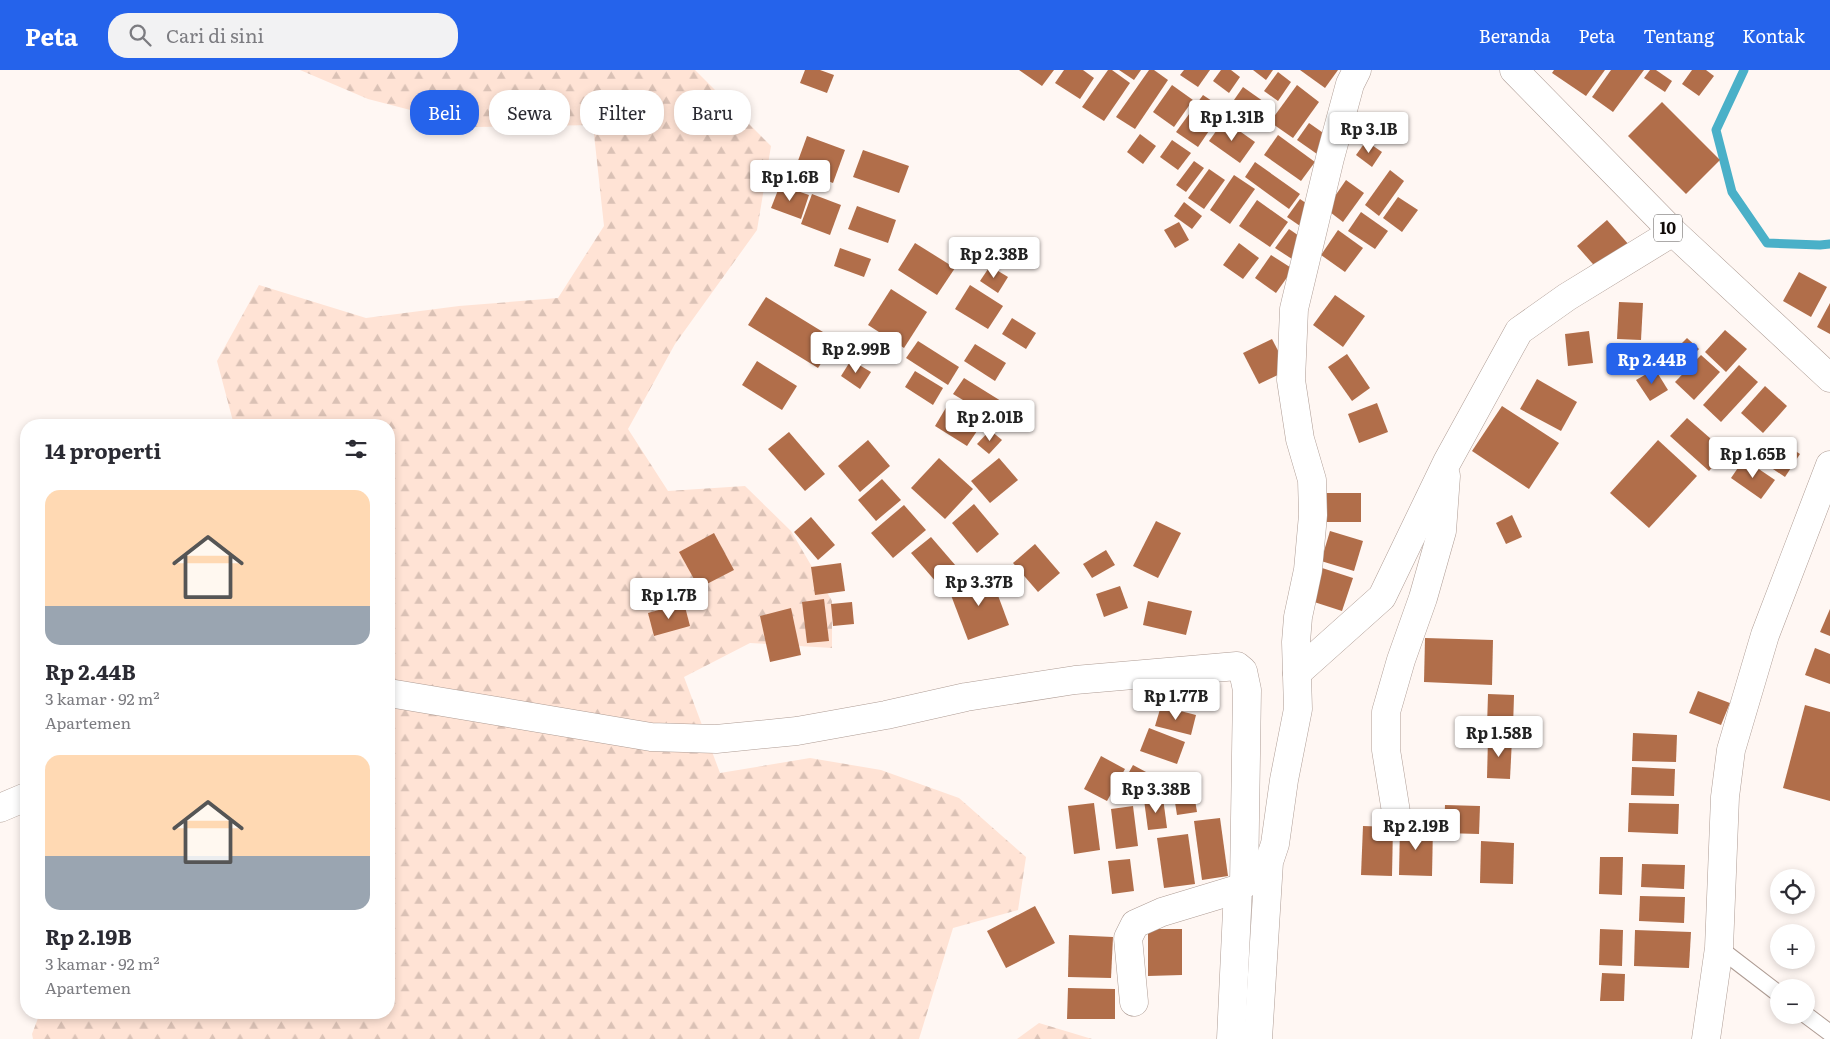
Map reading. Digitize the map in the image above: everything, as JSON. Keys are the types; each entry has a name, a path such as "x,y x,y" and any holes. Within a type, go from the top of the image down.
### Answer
{"main road":[{"path":"1258,1039 1269,862 1275,844 1284,780 1298,709 1296,642 1298,617 1308,570 1313,516 1312,480 1300,439 1291,380 1294,309 1330,158 1350,84 1357,70"},
{"name":"10","path":"1514,70 1673,232 1830,378"},
{"path":"1297,673 1382,598 1447,462 1519,331 1567,297 1673,232"},
{"path":"1396,812 1386,750 1386,712 1401,660 1423,598 1442,531 1447,462"},
{"path":"1706,1039 1720,948 1725,797 1731,750 1765,635 1830,465"},
{"path":"395,694 650,737 716,739 797,731 886,715 966,697 1075,680 1237,666 1243,671 1246,690 1241,886 1231,1039"},
{"path":"0,808 20,800"},
{"path":"1134,1002 1128,938 1135,924 1162,912 1241,886 1269,862"}],"lane":[{"path":"1720,948 1770,987"},
{"path":"1815,1022 1830,1033"}],"green space":[{"path":"300,70 695,70 715,90 674,90 674,135 751,135 751,126 771,146 757,230 675,344 628,429 668,491 745,486 791,531 832,601 832,648 750,643 684,677 720,773 810,758 881,770 959,798 1026,857 1018,910 953,928 919,1039 33,1039 32,1034 38,1019 395,1019 395,419 232,419 217,361 259,285 366,318 459,306 558,298 604,226 594,135 664,135 664,90 580,90 580,125 570,125 570,90 489,90 489,127 479,127 479,90 410,90 410,110 368,99"},
{"path":"1039,1023 1092,1039 1017,1039"}],"building":[{"path":"805,70 820,70 834,75 827,93 800,83"},
{"path":"1019,70 1054,70 1042,86"},
{"path":"1064,70 1083,70 1094,78 1080,99 1055,83"},
{"path":"1108,70 1112,70 1130,83 1104,121 1082,107"},
{"path":"1119,70 1141,70 1134,80"},
{"path":"1149,70 1154,70 1168,80 1135,129 1116,117"},
{"path":"1184,70 1210,70 1198,87 1180,75"},
{"path":"1221,70 1231,70 1240,77 1229,93 1213,81"},
{"path":"1253,70 1273,70 1266,80"},
{"path":"1300,70 1338,70 1325,88"},
{"path":"1554,70 1605,70 1586,96 1552,73"},
{"path":"1611,70 1644,70 1613,112 1592,97"},
{"path":"1650,70 1656,70 1672,81 1665,92 1644,78"},
{"path":"1692,70 1706,70 1714,76 1699,96 1682,84"},
{"path":"1278,72 1291,82 1278,101 1264,91"},
{"path":"1172,85 1193,100 1174,127 1153,112"},
{"path":"1297,85 1319,102 1293,138 1270,122"},
{"path":"1243,87 1274,109 1265,121 1234,100"},
{"path":"1203,95 1224,109 1198,147 1176,132"},
{"path":"1662,102 1720,160 1686,194 1628,136"},
{"path":"1224,120 1255,142 1240,163 1209,141"},
{"path":"1309,123 1329,137 1317,154 1297,140"},
{"path":"1140,134 1156,146 1143,164 1127,152"},
{"path":"1278,135 1315,162 1301,181 1264,155"},
{"path":"807,136 845,150 833,183 795,169"},
{"path":"1172,140 1191,153 1178,170 1160,157"},
{"path":"1366,141 1382,152 1372,167 1356,155"},
{"path":"863,150 909,166 899,193 853,177"},
{"path":"1194,161 1204,168 1186,192 1176,185"},
{"path":"1255,162 1300,194 1289,209 1245,177"},
{"path":"1209,169 1225,180 1204,209 1188,198"},
{"path":"1390,170 1404,181 1379,216 1365,205"},
{"path":"1234,175 1255,189 1230,224 1210,210"},
{"path":"1346,180 1364,193 1343,222 1326,209"},
{"path":"780,185 809,195 801,219 771,208"},
{"path":"812,194 841,205 830,235 801,224"},
{"path":"1398,197 1418,210 1402,232 1383,218"},
{"path":"1300,199 1316,210 1303,228 1287,217"},
{"path":"1257,200 1288,222 1270,247 1239,226"},
{"path":"1184,202 1202,216 1192,229 1174,216"},
{"path":"857,206 896,220 888,243 848,229"},
{"path":"1361,212 1388,231 1375,249 1348,231"},
{"path":"1607,220 1630,246 1600,272 1577,246"},
{"path":"1179,222 1189,240 1175,248 1164,230"},
{"path":"1289,229 1305,240 1292,259 1275,248"},
{"path":"1338,230 1363,248 1345,272 1321,255"},
{"path":"915,243 955,268 937,295 898,270"},
{"path":"1239,243 1259,258 1243,279 1223,265"},
{"path":"840,248 871,259 864,277 834,266"},
{"path":"1271,255 1293,269 1276,293 1255,278"},
{"path":"990,266 1008,277 998,293 980,281"},
{"path":"1799,272 1827,287 1811,317 1783,301"},
{"path":"970,285 1003,306 988,329 955,309"},
{"path":"891,289 927,312 904,348 868,325"},
{"path":"1335,295 1365,316 1343,347 1313,325"},
{"path":"766,297 836,340 818,368 748,325"},
{"path":"1619,302 1643,303 1641,340 1617,339"},
{"path":"1830,303 1830,334 1817,327"},
{"path":"1012,318 1036,333 1026,349 1002,334"},
{"path":"1725,330 1747,349 1726,372 1705,352"},
{"path":"1589,331 1593,363 1568,366 1565,334"},
{"path":"1687,338 1699,349 1675,374 1663,362"},
{"path":"1272,339 1288,370 1259,384 1243,353"},
{"path":"918,341 959,367 948,385 906,358"},
{"path":"975,344 1006,363 995,381 964,361"},
{"path":"1646,349 1654,365 1635,375 1627,358"},
{"path":"1347,354 1370,388 1352,401 1328,367"},
{"path":"1701,355 1720,372 1694,400 1675,382"},
{"path":"851,360 871,372 860,389 841,376"},
{"path":"757,361 797,386 782,410 742,385"},
{"path":"1739,365 1758,382 1721,422 1703,405"},
{"path":"1655,369 1668,390 1650,401 1636,380"},
{"path":"915,371 943,388 933,405 905,387"},
{"path":"964,378 1001,401 991,417 953,394"},
{"path":"1537,379 1577,402 1561,431 1520,409"},
{"path":"1765,386 1787,406 1763,433 1741,413"},
{"path":"950,401 983,422 967,446 935,426"},
{"path":"1377,403 1388,432 1359,443 1348,414"},
{"path":"1502,406 1559,443 1529,489 1472,451"},
{"path":"1687,418 1726,452 1709,471 1670,436"},
{"path":"990,430 1002,440 989,454 977,444"},
{"path":"789,432 825,474 805,491 768,449"},
{"path":"1774,437 1800,454 1785,477 1758,459"},
{"path":"868,440 890,466 860,492 838,466"},
{"path":"1658,440 1697,476 1649,528 1610,493"},
{"path":"939,458 973,489 945,519 911,488"},
{"path":"999,458 1018,480 990,503 971,481"},
{"path":"1744,459 1775,480 1761,499 1731,478"},
{"path":"882,479 901,500 876,521 858,500"},
{"path":"1322,493 1361,493 1361,522 1322,522"},
{"path":"974,504 999,534 977,553 952,523"},
{"path":"904,505 926,530 893,558 871,533"},
{"path":"1512,515 1522,537 1506,544 1496,523"},
{"path":"811,517 835,545 818,560 794,532"},
{"path":"1156,521 1181,533 1158,578 1133,566"},
{"path":"1330,531 1363,541 1354,571 1321,561"},
{"path":"714,533 734,570 699,588 679,552"},
{"path":"931,537 956,566 937,583 911,553"},
{"path":"1035,544 1060,573 1038,592 1013,563"},
{"path":"1106,550 1115,565 1092,578 1083,564"},
{"path":"841,563 845,591 815,595 811,567"},
{"path":"1319,567 1353,578 1342,611 1308,600"},
{"path":"990,574 1009,625 968,640 949,590"},
{"path":"1120,586 1128,608 1104,617 1096,594"},
{"path":"824,599 829,641 807,643 802,602"},
{"path":"1148,601 1192,611 1186,635 1143,625"},
{"path":"852,602 854,624 833,626 831,604"},
{"path":"684,603 690,626 654,636 648,613"},
{"path":"791,608 801,655 770,662 760,616"},
{"path":"1830,609 1830,636 1820,632"},
{"path":"1425,638 1493,640 1492,685 1424,682"},
{"path":"1815,648 1830,654 1830,684 1805,675"},
{"path":"1698,691 1730,703 1721,725 1689,713"},
{"path":"1488,694 1514,695 1513,727 1487,726"},
{"path":"1805,705 1830,712 1830,801 1783,788"},
{"path":"1161,706 1196,715 1191,735 1155,726"},
{"path":"1149,728 1185,742 1177,764 1140,751"},
{"path":"1633,733 1677,735 1676,762 1632,761"},
{"path":"1488,738 1512,739 1510,779 1487,778"},
{"path":"1101,756 1125,769 1107,801 1084,789"},
{"path":"1133,765 1146,772 1129,802 1116,795"},
{"path":"1632,767 1675,769 1674,796 1631,795"},
{"path":"1193,788 1197,812 1177,815 1173,790"},
{"path":"1163,798 1167,828 1148,830 1144,800"},
{"path":"1094,803 1100,850 1074,854 1068,806"},
{"path":"1629,803 1679,804 1678,834 1628,832"},
{"path":"1445,805 1480,806 1479,834 1444,833"},
{"path":"1133,806 1138,846 1116,849 1111,809"},
{"path":"1220,818 1228,876 1202,880 1194,821"},
{"path":"1363,826 1393,827 1392,876 1361,875"},
{"path":"1400,826 1433,827 1432,876 1399,875"},
{"path":"1188,834 1195,884 1164,888 1157,838"},
{"path":"1481,841 1514,843 1513,884 1480,883"},
{"path":"1600,857 1623,857 1622,895 1599,894"},
{"path":"1130,859 1134,891 1112,894 1108,861"},
{"path":"1642,864 1685,865 1684,889 1641,887"},
{"path":"1640,896 1685,897 1684,923 1639,921"},
{"path":"1035,906 1055,943 1006,968 987,931"},
{"path":"1148,929 1182,929 1182,975 1148,976"},
{"path":"1600,929 1623,930 1622,966 1599,965"},
{"path":"1635,930 1691,932 1689,968 1634,966"},
{"path":"1069,935 1113,937 1111,978 1068,977"},
{"path":"1602,973 1625,974 1624,1001 1600,1001"},
{"path":"1068,988 1115,989 1115,1019 1067,1019"}],"waterway":[{"path":"1744,70 1716,130 1732,192 1767,243 1830,244"}]}
